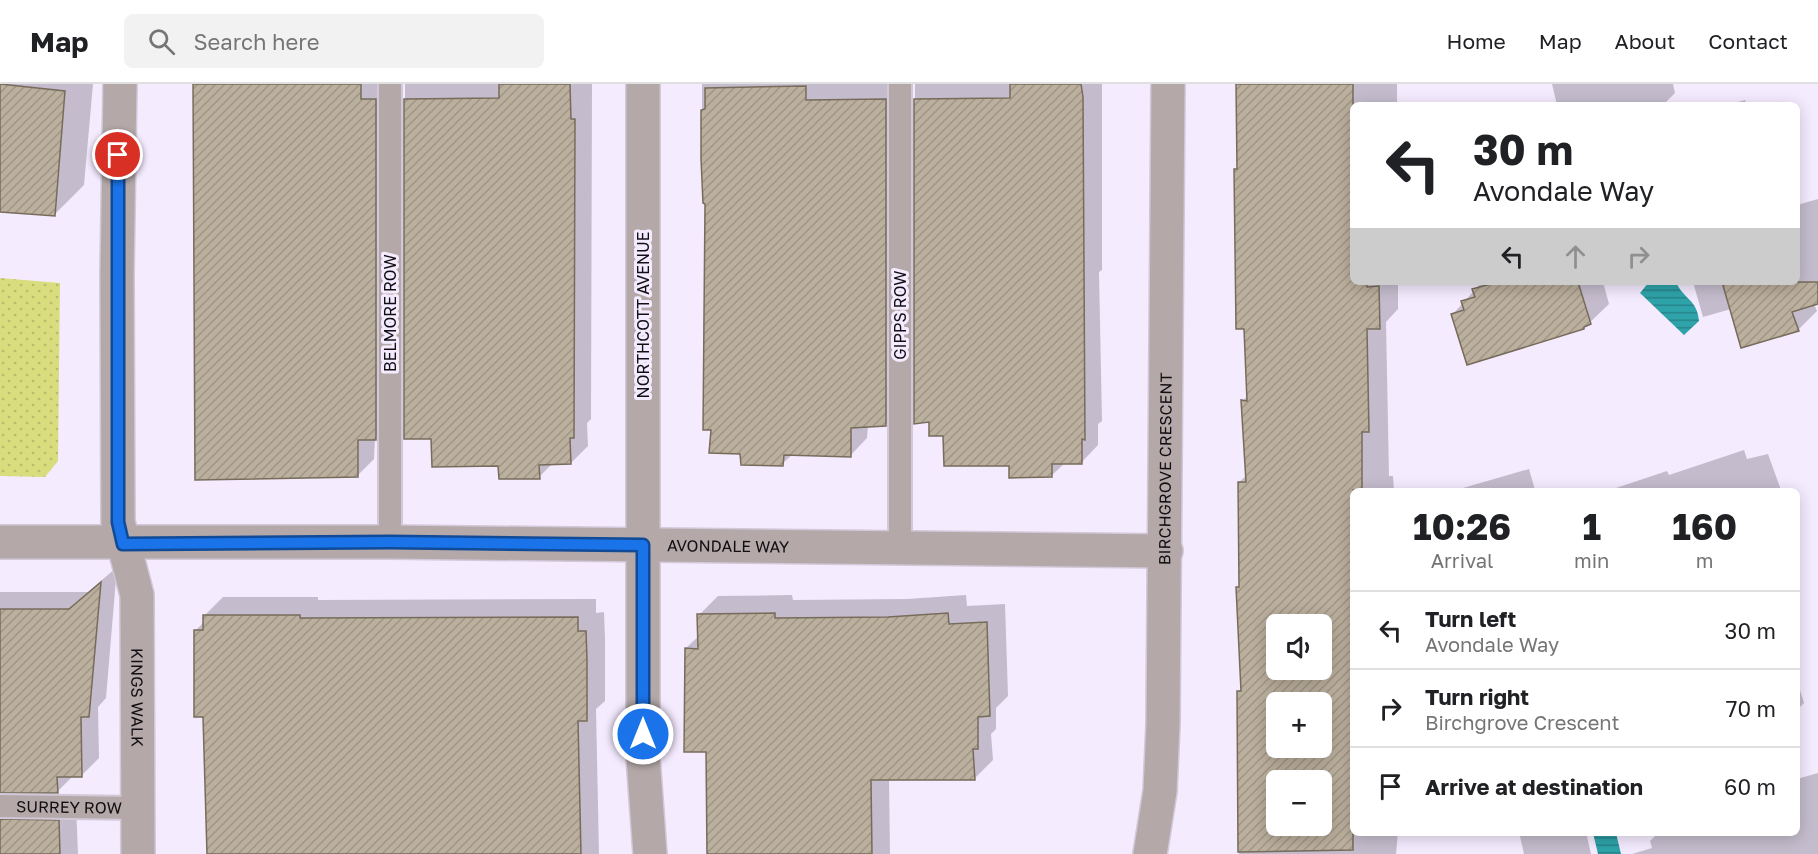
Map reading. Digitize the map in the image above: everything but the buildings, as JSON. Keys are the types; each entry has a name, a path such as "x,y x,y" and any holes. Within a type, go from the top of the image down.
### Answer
{"street":[{"path":"120,84 118,510 123,544"},
{"name":"NORTHCOTT AVENUE","path":"643,84 643,758 650,854"},
{"name":"BIRCHGROVE CRESCENT","path":"1150,854 1160,791 1166,551 1168,84"},
{"name":"AVONDALE WAY","path":"0,542 123,544 390,542 1166,551"},
{"name":"KINGS WALK","path":"123,544 137,595 138,854"}],"lane":[{"name":"BELMORE ROW","path":"390,84 390,542"},
{"name":"GIPPS ROW","path":"900,84 900,547"},
{"name":"SURREY ROW","path":"0,806 138,808"}],"green space":[{"path":"0,278 60,283 58,461 45,477 0,476"}],"water":[{"path":"1647,285 1678,285 1696,308 1699,321 1684,335 1640,293"},
{"path":"1594,836 1617,836 1621,854 1598,854"}],"route":[{"path":"118,155 118,522 123,544 390,542 643,545 643,734"}]}
